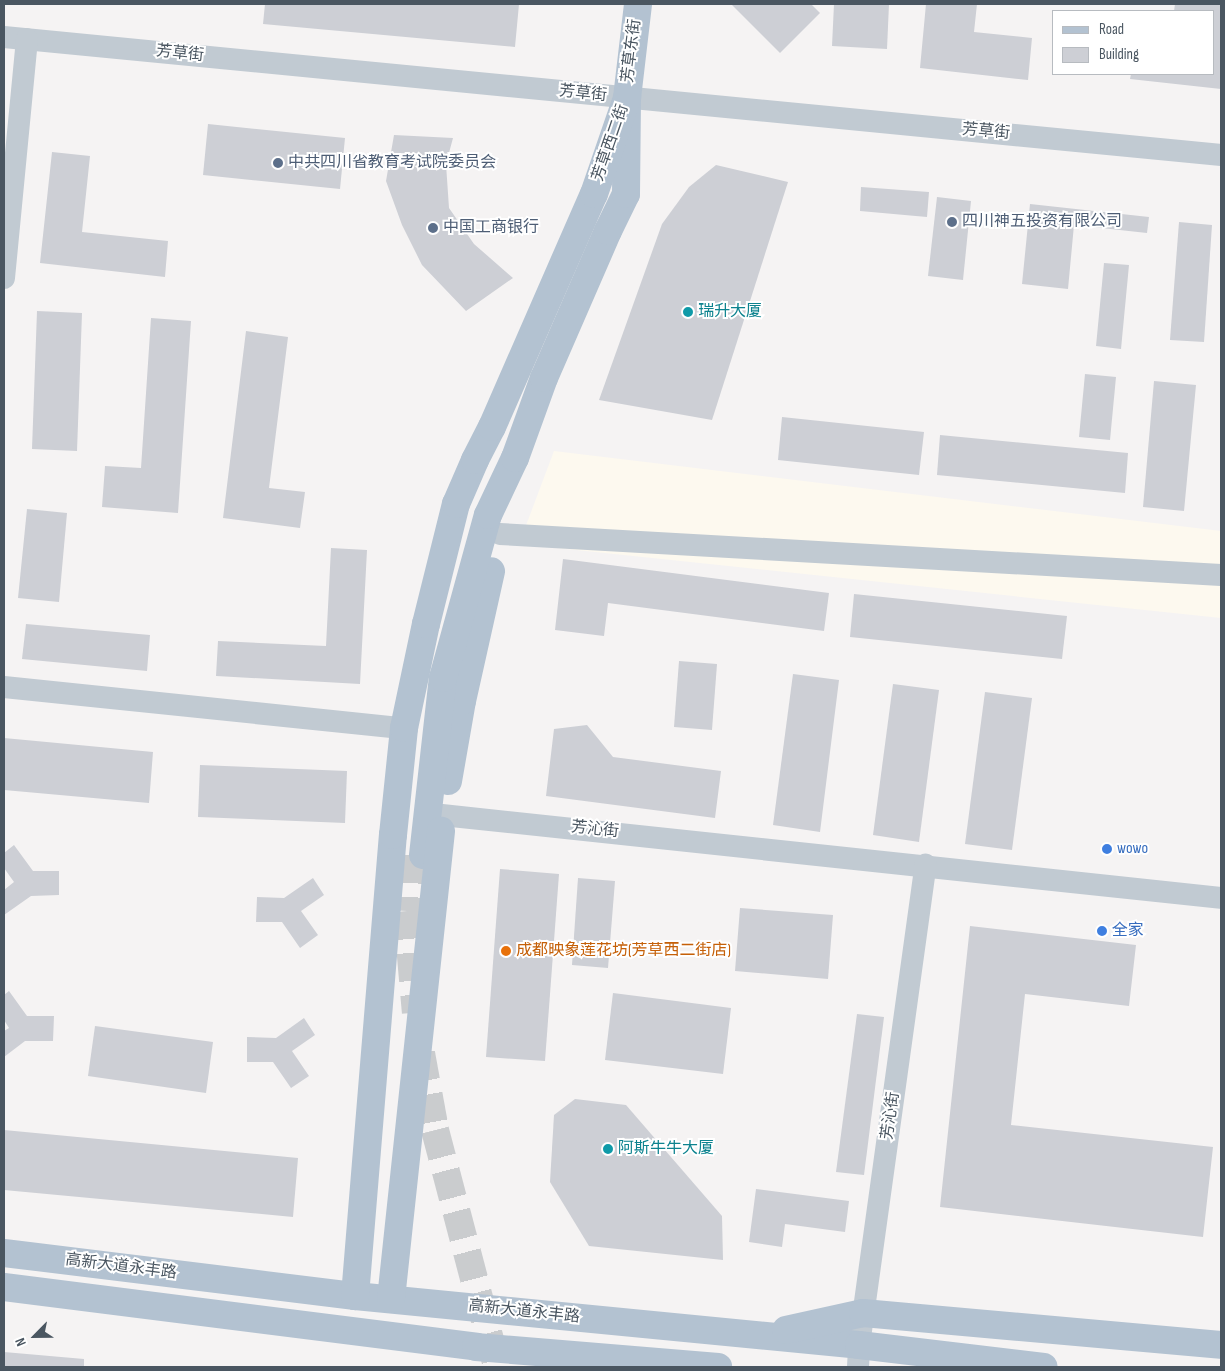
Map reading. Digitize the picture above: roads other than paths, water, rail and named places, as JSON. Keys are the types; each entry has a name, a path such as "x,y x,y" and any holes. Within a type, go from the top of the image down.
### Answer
{"main road":[{"name":"芳草东街","path":"627,98 638,4"},
{"name":"芳草西二街","path":"492,427 594,194 627,98"},
{"name":"芳草西二街","path":"515,458 544,378 626,194 627,98"},
{"path":"355,1296 393,835 404,728 426,624 456,504 492,427"},
{"path":"492,427 480,495 437,659 416,855 443,678 488,515 515,458"},
{"path":"391,1299 442,815 462,701 500,534 515,458"},
{"name":"高新大道永丰路","path":"4,1253 355,1296 761,1336 858,1356 1044,1367"},
{"path":"4,1287 478,1357 718,1367"},
{"path":"761,1336 863,1313 1221,1345"}],"street":[{"name":"芳草街","path":"4,37 1221,155"},
{"path":"4,278 27,39"},
{"path":"500,534 1221,575"},
{"path":"4,687 404,728"},
{"name":"芳沁街","path":"442,815 926,865 1221,898"},
{"name":"芳沁街","path":"858,1356 926,865"}],"tunnel":[{"path":"410,855 407,911 416,1013"},
{"path":"421,1053 435,1130 497,1367"}],"place":[{"name":"中共四川省教育考试院委员会","path":"278,163"},
{"name":"四川神五投资有限公司","path":"952,222"},
{"name":"中国工商银行","path":"433,228"},
{"name":"瑞升大厦","path":"688,312"},
{"name":"wowo","path":"1107,849"},
{"name":"全家","path":"1102,931"},
{"name":"成都映象莲花坊(芳草西二街店)","path":"506,951"},
{"name":"阿斯牛牛大厦","path":"608,1149"}]}
